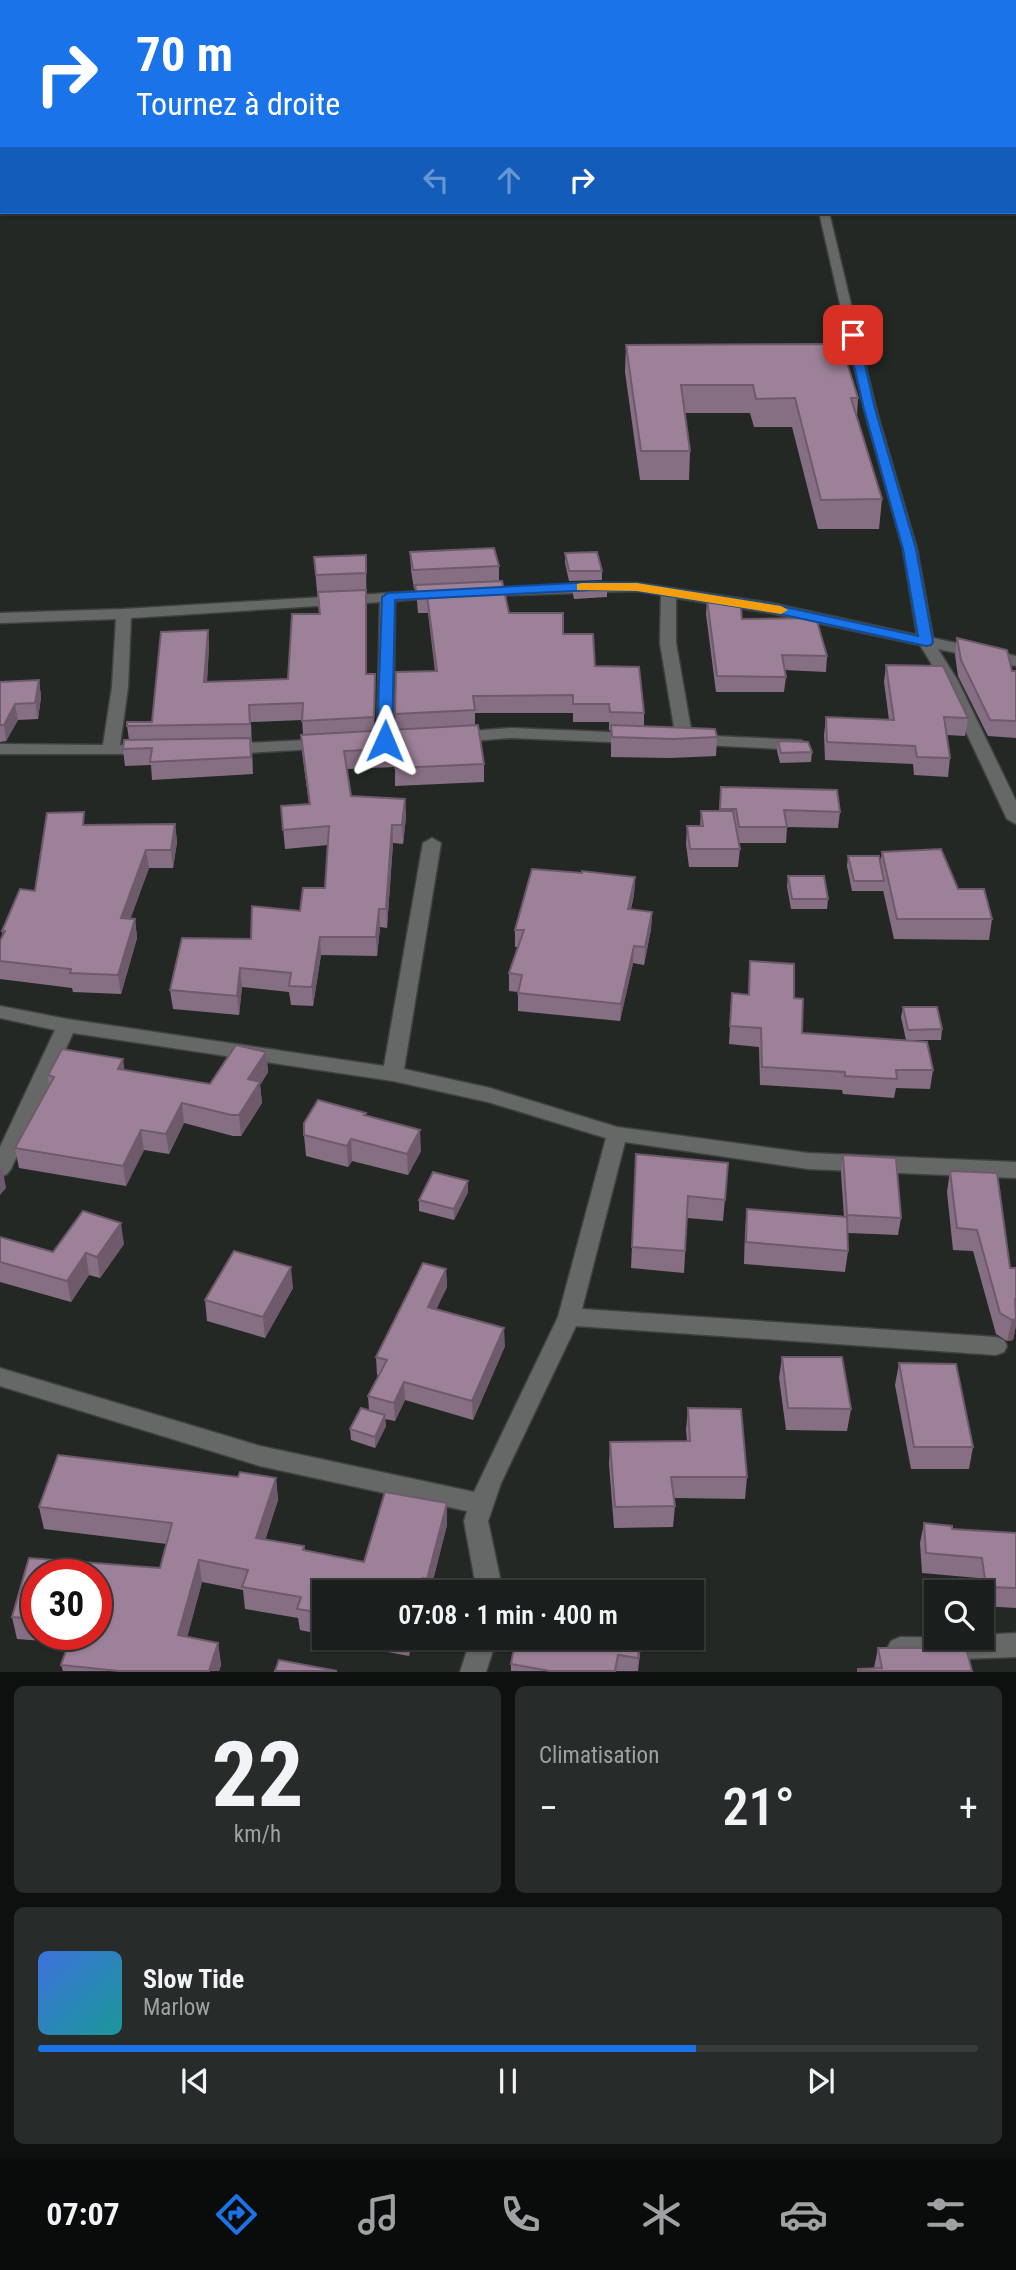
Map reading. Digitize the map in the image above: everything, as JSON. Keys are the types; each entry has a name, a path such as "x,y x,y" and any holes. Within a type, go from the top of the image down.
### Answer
{"street":[{"path":"824,214 870,409 910,549 926,642 950,681 1016,818"},
{"path":"0,618 124,614 594,586 637,587 771,608 1016,661"},
{"path":"669,592 671,739"},
{"path":"384,741 388,597"},
{"path":"111,750 120,687 124,614"},
{"path":"445,738 511,733 802,745"},
{"path":"212,750 345,743"},
{"path":"0,749 161,750"},
{"path":"393,1074 432,843"},
{"path":"0,1012 67,1026 393,1074 490,1095 617,1134 808,1161 1016,1170"},
{"path":"0,1169 67,1026"},
{"path":"488,1580 476,1521 489,1483 569,1317 617,1134"},
{"path":"569,1317 996,1346"},
{"path":"0,1377 260,1455 481,1504"},
{"path":"900,1648 1016,1645"},
{"path":"473,1671 480,1650"}],"building":[{"path":"841,344 858,398 851,398 882,499 821,500 795,398 756,399 753,385 681,385 690,451 641,451 626,345"},
{"path":"494,548 499,566 413,570 410,552"},
{"path":"597,552 602,571 569,571 565,553"},
{"path":"366,555 366,573 316,575 314,557"},
{"path":"502,581 509,613 563,613 563,634 593,634 595,666 639,667 644,713 610,712 609,704 573,704 573,695 473,696 475,710 395,714 396,672 437,671 427,596 417,596 415,585"},
{"path":"573,584 606,584 607,588 574,590"},
{"path":"366,590 366,674 375,674 374,717 302,721 303,703 249,705 250,724 127,726 127,722 152,722 161,632 208,630 204,682 288,679 292,614 320,614 318,592"},
{"path":"707,599 740,600 742,619 816,618 827,656 782,655 786,677 717,676"},
{"path":"957,638 1007,650 1012,671 1016,671 1016,721 990,720 961,660"},
{"path":"886,665 943,666 968,718 944,717 950,758 917,757 915,746 827,742 826,717 894,720"},
{"path":"39,680 35,703 15,704 4,725 0,725 0,682"},
{"path":"478,725 484,764 395,768 397,749 344,751 351,796 405,799 402,825 392,825 386,909 379,909 376,937 320,937 312,987 289,986 291,973 240,968 237,996 170,990 182,938 251,939 252,906 300,911 303,888 325,888 329,826 283,830 281,806 310,804 301,735"},
{"path":"611,725 715,729 717,737 612,737"},
{"path":"250,738 251,757 150,762 152,748 123,749 124,740"},
{"path":"778,741 808,742 812,752 781,753"},
{"path":"721,787 837,790 840,812 784,810 787,827 739,827 736,809 720,809"},
{"path":"701,811 733,811 740,849 690,849 687,826 703,826"},
{"path":"84,812 83,825 175,824 171,850 146,850 121,918 135,919 118,975 70,973 71,969 0,961 0,941 5,931 2,931 20,889 35,891 47,813"},
{"path":"941,849 958,889 984,889 992,919 897,919 882,852"},
{"path":"848,856 879,856 884,881 854,881"},
{"path":"532,869 635,877 628,909 652,912 645,947 634,946 621,1004 518,993 522,975 509,973 524,930 515,930"},
{"path":"788,876 824,876 828,899 792,899"},
{"path":"750,961 794,964 794,998 803,999 802,1033 927,1042 933,1070 896,1070 897,1079 845,1076 845,1072 762,1067 761,1028 730,1026 732,993 749,995"},
{"path":"903,1007 937,1007 942,1029 908,1030"},
{"path":"236,1045 266,1052 248,1079 260,1082 239,1115 182,1103 166,1134 141,1130 123,1166 15,1148 54,1077 48,1075 62,1049 123,1059 118,1069 210,1084"},
{"path":"318,1100 420,1130 407,1154 351,1139 347,1146 304,1135 304,1123"},
{"path":"636,1154 728,1163 725,1200 688,1196 685,1251 632,1247"},
{"path":"843,1155 896,1158 901,1218 847,1215"},
{"path":"950,1171 997,1173 1010,1268 1016,1268 1016,1319 1012,1320 1000,1313 977,1230 957,1228"},
{"path":"433,1172 468,1181 454,1209 419,1200"},
{"path":"747,1209 847,1217 848,1251 746,1242"},
{"path":"83,1211 121,1223 97,1257 86,1253 67,1281 0,1262 0,1237 53,1252"},
{"path":"234,1251 291,1267 263,1317 205,1300"},
{"path":"423,1263 446,1269 428,1307 504,1328 472,1401 404,1382 394,1403 368,1396 387,1360 376,1357"},
{"path":"782,1357 842,1357 851,1409 788,1408"},
{"path":"899,1363 956,1364 973,1447 914,1447"},
{"path":"361,1408 385,1415 375,1437 350,1429"},
{"path":"688,1408 741,1409 747,1477 671,1477 675,1506 615,1507 610,1442 690,1441"},
{"path":"58,1455 238,1477 240,1472 276,1478 256,1538 304,1546 303,1550 364,1562 385,1492 447,1503 427,1579 312,1580 312,1611 297,1609 301,1597 242,1587 248,1570 199,1560 178,1635 218,1643 209,1671 119,1671 61,1665 66,1650 112,1650 112,1564 160,1568 172,1523 39,1507"},
{"path":"924,1523 952,1526 952,1529 1016,1533 1016,1588 994,1587 994,1580 985,1580 982,1558 926,1553"},
{"path":"21,1586 21,1618 12,1617"},
{"path":"878,1648 924,1648 967,1650 972,1671 858,1671 882,1668"},
{"path":"514,1650 639,1650 638,1658 618,1655 615,1671 550,1671 511,1664"},
{"path":"279,1660 337,1671 275,1671"}],"slow traffic":[{"path":"582,587 637,587 781,610"}],"route":[{"path":"385,741 388,597 594,586 637,587 771,608 926,642 910,549 870,409 853,335"}]}
